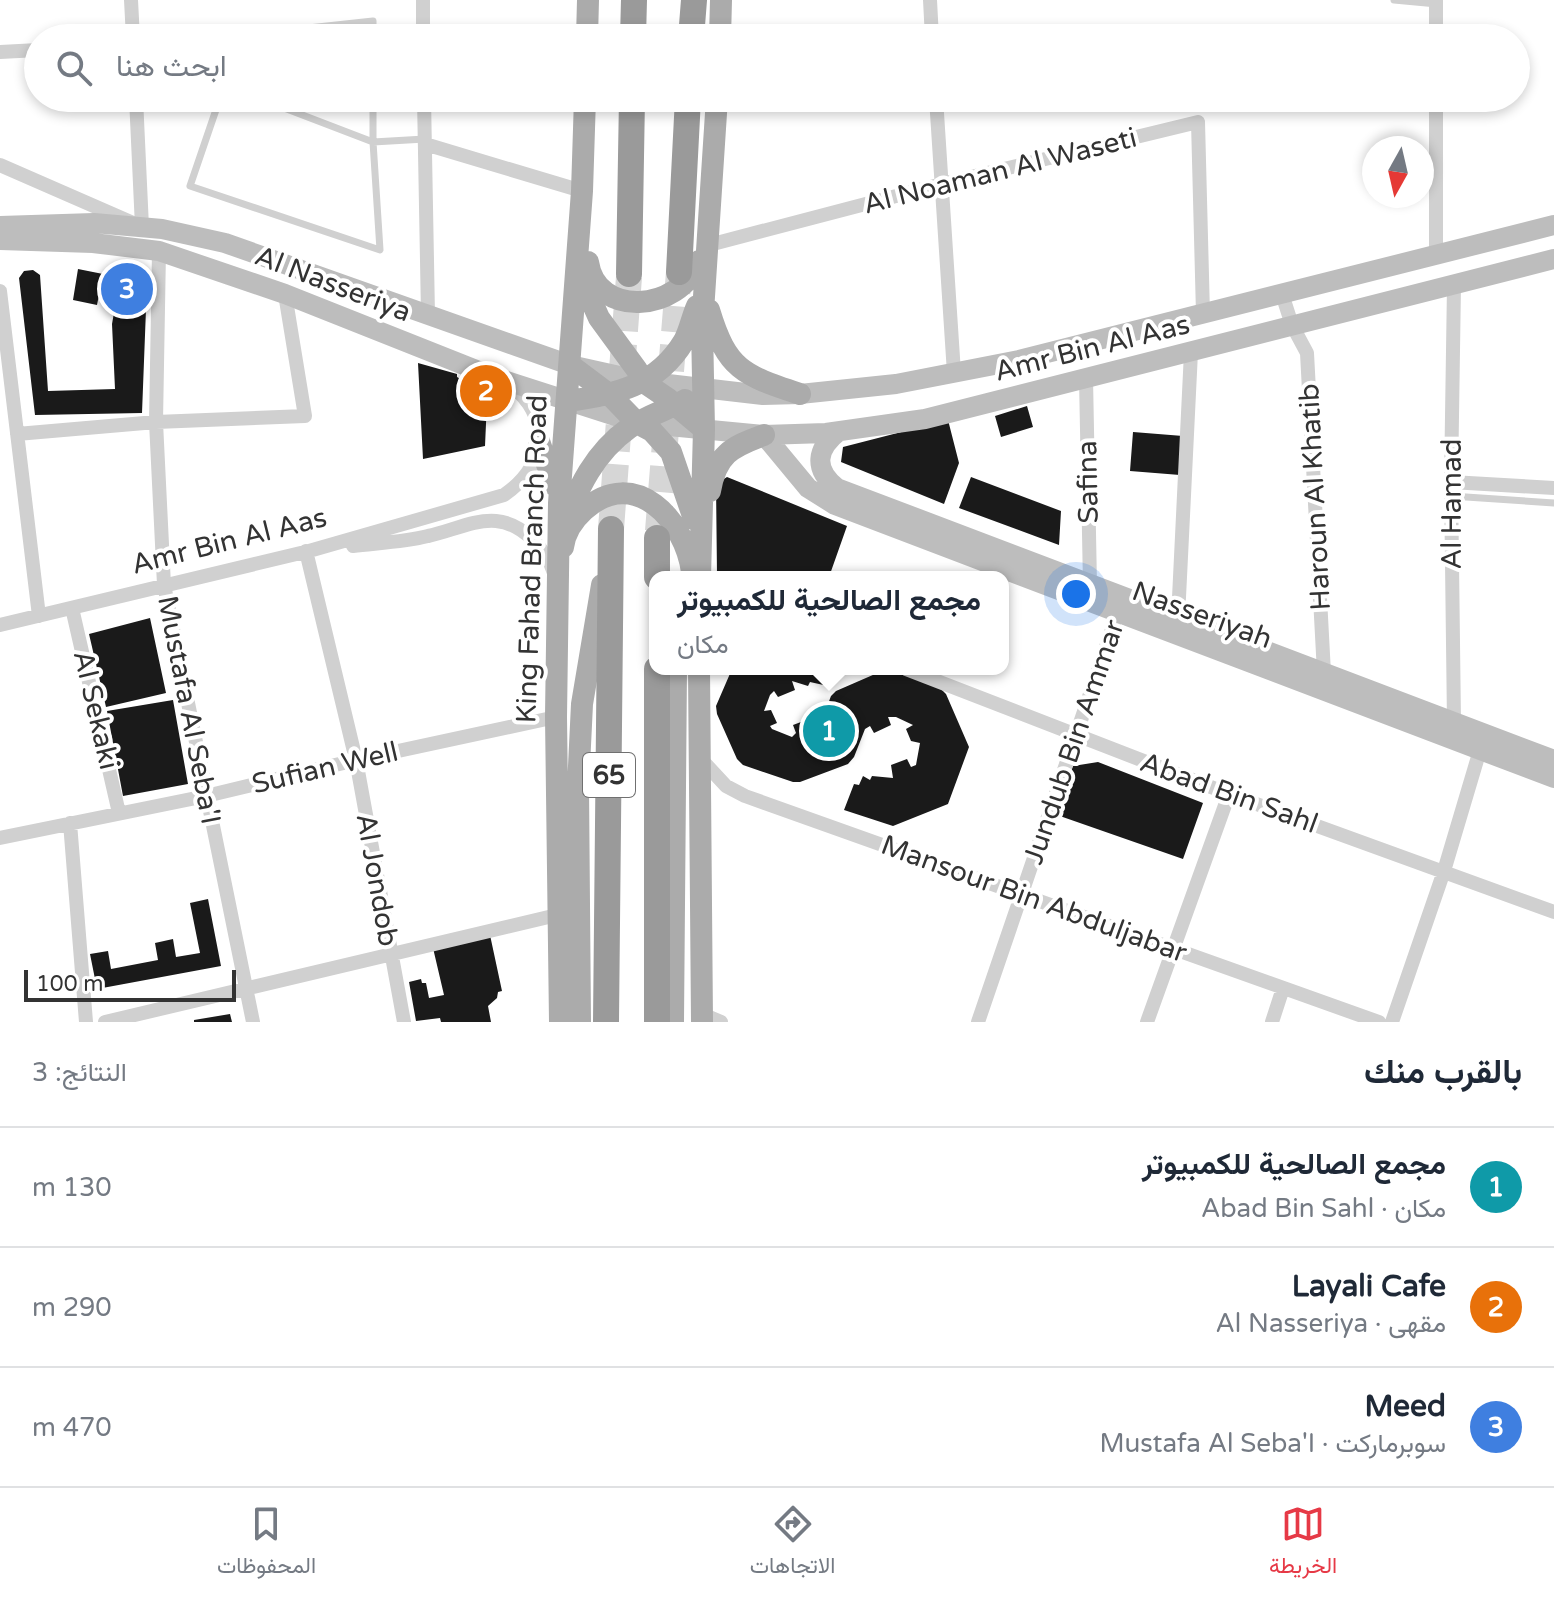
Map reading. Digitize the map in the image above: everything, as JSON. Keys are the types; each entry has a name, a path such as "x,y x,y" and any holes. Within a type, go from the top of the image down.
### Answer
{"highway":[{"path":"633,24 634,0"},
{"path":"692,24 694,0"},
{"path":"629,274 632,112"},
{"path":"679,272 687,112"},
{"name":"65","path":"606,1022 611,529"},
{"path":"657,538 660,571"},
{"name":"65","path":"657,675 657,1022"}],"main road":[{"path":"587,24 588,0"},
{"path":"720,24 721,0"},
{"name":"King Fahad Branch Road","path":"560,1022 556,717 559,503 581,208 584,112"},
{"path":"700,571 704,293 716,112"},
{"path":"581,208 590,273 605,291 624,301 649,303 672,295 693,275 710,221"},
{"path":"581,208 583,282 599,318 642,381 704,429"},
{"name":"Al Nasseriya","path":"0,226 94,223 162,229 225,243 570,365 642,381"},
{"name":"Amr Bin Al Aas","path":"642,381 763,395 896,384 1019,360 1554,225"},
{"name":"Al Nasseriya","path":"0,240 93,243 159,251 285,294 494,377 637,423"},
{"name":"Amr Bin Al Aas","path":"637,423 764,435 839,431 925,419 1554,259"},
{"path":"567,401 610,395 642,381 669,362 685,338 704,293"},
{"path":"704,293 714,329 733,362 744,373 800,394"},
{"path":"570,365 610,395 637,423 652,431 671,452 683,481 701,544"},
{"path":"559,534 582,480 603,450 637,423 703,390"},
{"name":"Nasseriyah","path":"839,431 828,440 820,464 825,478 837,488 1090,585 1120,606 1178,618 1554,760"},
{"path":"701,544 714,472 722,457 739,445 764,435"},
{"name":"Nasseriyah","path":"764,435 808,488 835,505 1120,606 1554,778"},
{"path":"539,441 559,503"},
{"path":"558,584 564,537 576,517 595,501 611,495 633,494 652,502 667,514 689,551 692,571"},
{"path":"580,1022 578,787 582,704 611,529"},
{"path":"673,1022 676,675"},
{"path":"699,675 708,1019"}],"street":[{"path":"131,0 132,24"},
{"path":"423,0 423,24"},
{"path":"930,0 931,24"},
{"path":"1436,2 1436,24"},
{"path":"0,52 24,51"},
{"path":"0,165 142,227 137,112"},
{"path":"424,112 428,315"},
{"path":"937,112 954,373"},
{"path":"1436,112 1436,255"},
{"name":"Al Noaman Al Waseti","path":"709,245 1198,122 1203,314"},
{"path":"425,142 581,208"},
{"name":"Mustafa Al Seba'I","path":"159,251 156,422 164,585 253,1022"},
{"name":"Al Hamad","path":"1454,285 1451,489 1454,723"},
{"path":"0,291 39,616"},
{"path":"17,434 156,422 305,416 285,294"},
{"name":"Haroun Al Khatib","path":"1282,294 1292,325 1307,353 1310,379 1324,673"},
{"path":"1178,618 1191,352"},
{"path":"494,377 510,384 523,395 538,424 539,441"},
{"name":"Safina","path":"1086,378 1090,585"},
{"name":"Amr Bin Al Aas","path":"0,625 308,551 504,495 529,473 539,441"},
{"path":"1451,489 1554,488"},
{"path":"308,551 426,537 498,521 529,537 549,558 558,584"},
{"name":"Al Jondob","path":"308,551 356,760 404,1022"},
{"name":"Jundub Bin Ammar","path":"978,1022 1120,606"},
{"name":"Al Sekaki","path":"72,608 119,813"},
{"name":"Abad Bin Sahl","path":"921,675 1229,794 1554,912"},
{"name":"Sufian Well","path":"0,838 206,796 556,717"},
{"path":"1392,1022 1444,871 1480,750"},
{"name":"Mansour Bin Abduljabar","path":"700,758 726,786 745,796 1379,1022"},
{"path":"1147,1022 1229,794"},
{"path":"70,823 86,1022"},
{"path":"105,1022 557,915"},
{"path":"1272,1022 1283,988"}],"lane":[{"path":"1394,0 1436,2"},
{"path":"345,24 373,21 373,24"},
{"path":"215,112 190,186 380,250 373,112"},
{"path":"295,112 373,142 425,142"},
{"path":"1451,489 1554,503"}],"building":[{"path":"78,269 103,274 97,305 73,300"},
{"path":"33,270 40,275 48,391 115,389 112,324 120,279 147,283 142,413 35,415 19,278 24,271"},
{"path":"418,363 457,374 457,377 476,388 475,392 483,395 483,401 487,401 485,446 423,459"},
{"path":"1027,406 1033,427 1001,437 995,416"},
{"path":"948,420 959,463 944,504 841,462 843,447"},
{"path":"1133,432 1183,436 1180,475 1130,471"},
{"path":"727,477 847,526 831,571 717,571 716,484"},
{"path":"971,477 1061,511 1059,545 959,508"},
{"path":"150,618 166,693 106,707 89,634"},
{"path":"729,675 838,675 837,678 832,677 828,686 810,682 808,686 792,681 795,690 778,697 774,691 770,695 764,711 771,710 777,723 770,726 792,737 796,733 793,725 809,719 815,727 820,725 836,691 873,675 906,675 939,687 946,694 969,747 948,804 893,826 844,810 854,784 859,785 863,776 870,780 872,776 893,778 891,765 907,759 911,767 916,765 920,743 911,741 906,729 913,725 896,717 888,717 891,725 874,733 870,726 865,729 848,764 793,782 743,765 737,759 716,706"},
{"path":"173,700 188,784 123,796 107,711"},
{"path":"1098,762 1203,803 1183,859 1057,815 1073,766"},
{"path":"208,899 221,966 97,989 90,954 108,951 111,969 158,960 155,943 173,939 176,957 200,953 190,903"},
{"path":"490,935 502,991 488,1006 491,1022 441,1022 440,1018 416,1021 409,982 421,979 422,983 426,983 429,998 444,995 433,948"},
{"path":"230,1014 232,1022 194,1022 194,1020"}],"tunnel":[{"path":"671,371 679,272"},
{"path":"622,370 629,277"},
{"path":"611,529 619,421"},
{"path":"658,531 666,430"}],"place":[{"name":"Meed","path":"127,289"},
{"name":"Layali Cafe","path":"486,391"},
{"name":"مجمع الصالحية للكمبيوتر","path":"829,731"}]}
